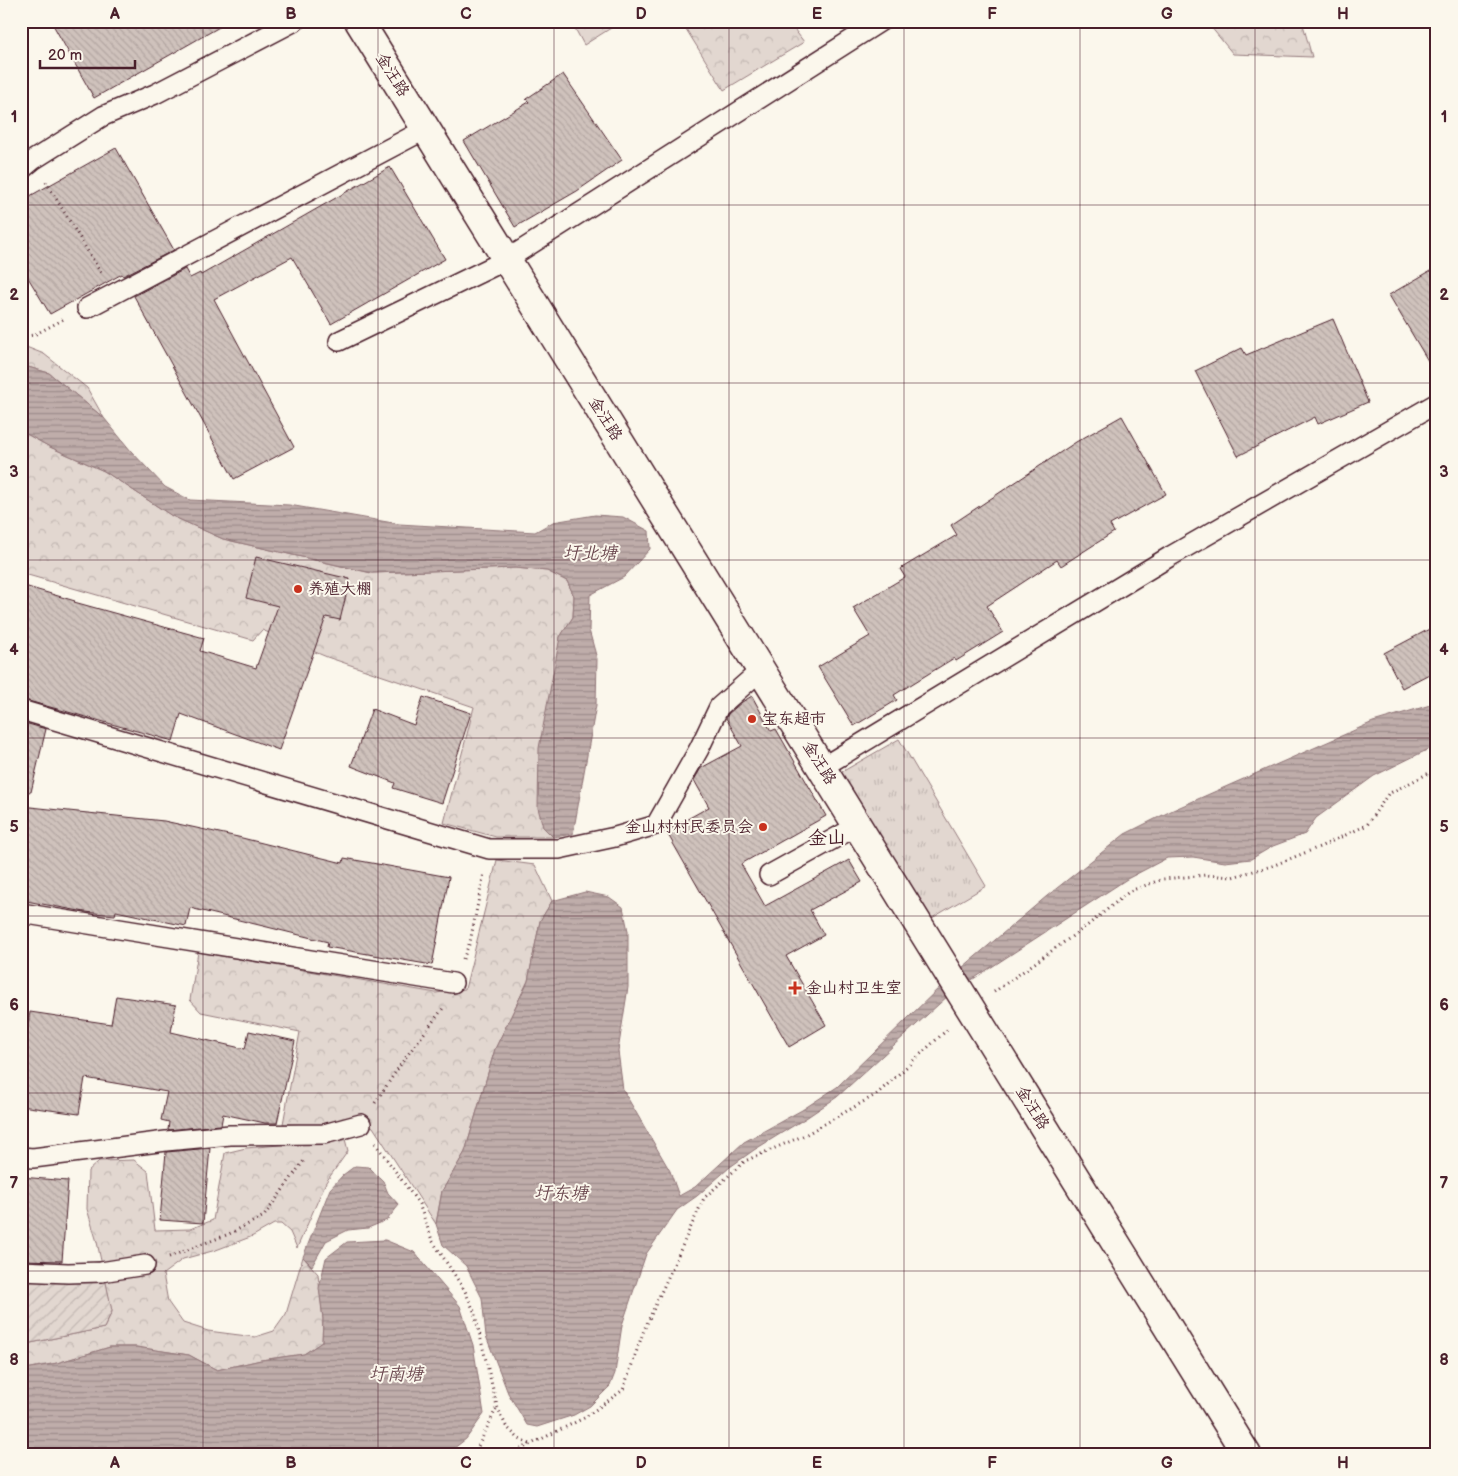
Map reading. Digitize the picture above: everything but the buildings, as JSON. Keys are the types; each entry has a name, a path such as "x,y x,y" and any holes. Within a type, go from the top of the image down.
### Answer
{"street":[{"name":"金汪路","path":"359,21 1247,1455"}],"lane":[{"path":"27,165 103,116 155,94 295,21"},
{"path":"339,341 506,260 881,21"},
{"path":"86,308 426,129"},
{"path":"821,768 1169,557 1437,403"},
{"path":"21,710 489,849 559,849 615,837 656,824 699,749 719,707 761,670"},
{"path":"769,875 857,826"},
{"path":"21,913 453,983"},
{"path":"21,1157 33,1158 166,1140 230,1135 324,1134 361,1124"},
{"path":"21,1271 101,1272 145,1264"}],"path":[{"path":"27,165 113,293"},
{"path":"21,338 34,335 86,308"},
{"path":"496,1455 521,1449 584,1418 623,1390 644,1330 704,1198 745,1161 805,1135 877,1094 970,1009 1088,925 1130,891 1163,879 1207,875 1232,877 1272,866 1322,846 1367,824 1388,794 1437,769"},
{"path":"361,1124 419,1204 432,1240 465,1291 474,1311 497,1406 506,1426 519,1439 531,1444"},
{"path":"145,1264 191,1250 229,1234 264,1216 284,1186 324,1134"},
{"path":"474,1455 497,1406"}],"green space":[{"path":"571,21 622,21 584,45"},
{"path":"681,21 788,21 804,42 724,90"},
{"path":"1206,21 1302,21 1312,57 1233,54"},
{"path":"21,345 44,354 87,388 104,418 49,373 21,365"},
{"path":"21,431 50,447 104,471 172,516 223,539 371,573 515,568 547,571 567,581 574,596 573,617 560,637 543,827 553,837 496,837 444,823 474,707 327,657 262,630 253,640 21,573"},
{"path":"899,739 986,886 927,921 840,773"},
{"path":"497,860 535,865 552,901 540,921 528,981 495,1049 465,1152 442,1191 436,1224 373,1127 358,1119 325,1125 283,1124 300,1032 201,1012 190,1000 198,952 436,993 465,989"},
{"path":"345,1139 348,1151 326,1182 297,1248 290,1232 281,1224 274,1224 253,1236 216,1250 183,1259 163,1274 168,1302 183,1323 208,1331 255,1337 274,1331 286,1314 303,1257 318,1274 323,1319 322,1342 304,1354 261,1360 217,1370 189,1355 136,1347 110,1347 57,1363 21,1370 21,1345 104,1328 112,1312 97,1242 87,1209 88,1171 99,1161 134,1160 148,1171 155,1230 190,1229 213,1220 225,1153 246,1148"},
{"path":"21,1277 105,1278 112,1311 104,1328 21,1345"}],"water":[{"name":"圩北塘","path":"21,365 49,373 104,418 131,451 165,487 190,500 289,505 399,524 535,532 553,522 595,515 623,517 649,531 650,549 624,577 590,595 589,630 597,659 596,705 573,834 553,837 543,827 538,808 539,748 560,637 573,617 574,596 567,581 547,571 515,568 372,573 223,539 172,516 104,471 50,447 21,431"},
{"name":"圩东塘","path":"1437,703 1437,745 1374,776 1316,818 1305,834 1273,846 1251,859 1225,862 1193,857 1167,858 1127,879 950,994 837,1097 730,1167 697,1196 677,1210 646,1254 622,1325 615,1373 610,1386 590,1406 574,1415 537,1427 527,1425 508,1393 486,1336 482,1298 466,1266 443,1245 436,1224 442,1191 465,1152 495,1049 528,981 540,921 552,901 585,892 609,897 623,907 628,931 628,987 618,1051 623,1090 670,1171 679,1196 695,1187 744,1142 802,1110 837,1087 943,984 1047,896 1125,834 1173,810 1373,722"},
{"path":"355,1166 369,1167 383,1181 388,1193 399,1205 387,1220 368,1228 348,1230 326,1241 312,1266 303,1257 330,1189 343,1175"},
{"name":"圩南塘","path":"385,1240 414,1252 460,1306 473,1345 484,1414 466,1439 445,1455 21,1455 21,1370 57,1363 110,1347 136,1347 189,1355 217,1370 261,1360 304,1354 322,1342 323,1319 319,1288 326,1258 347,1242"}],"place":[{"name":"养殖大棚","path":"298,589"},
{"name":"宝东超市","path":"752,719"},
{"name":"金山村村民委员会","path":"763,827"},
{"name":"金山村卫生室","path":"795,988"}],"district":[{"name":"金山","path":"827,838"}]}
